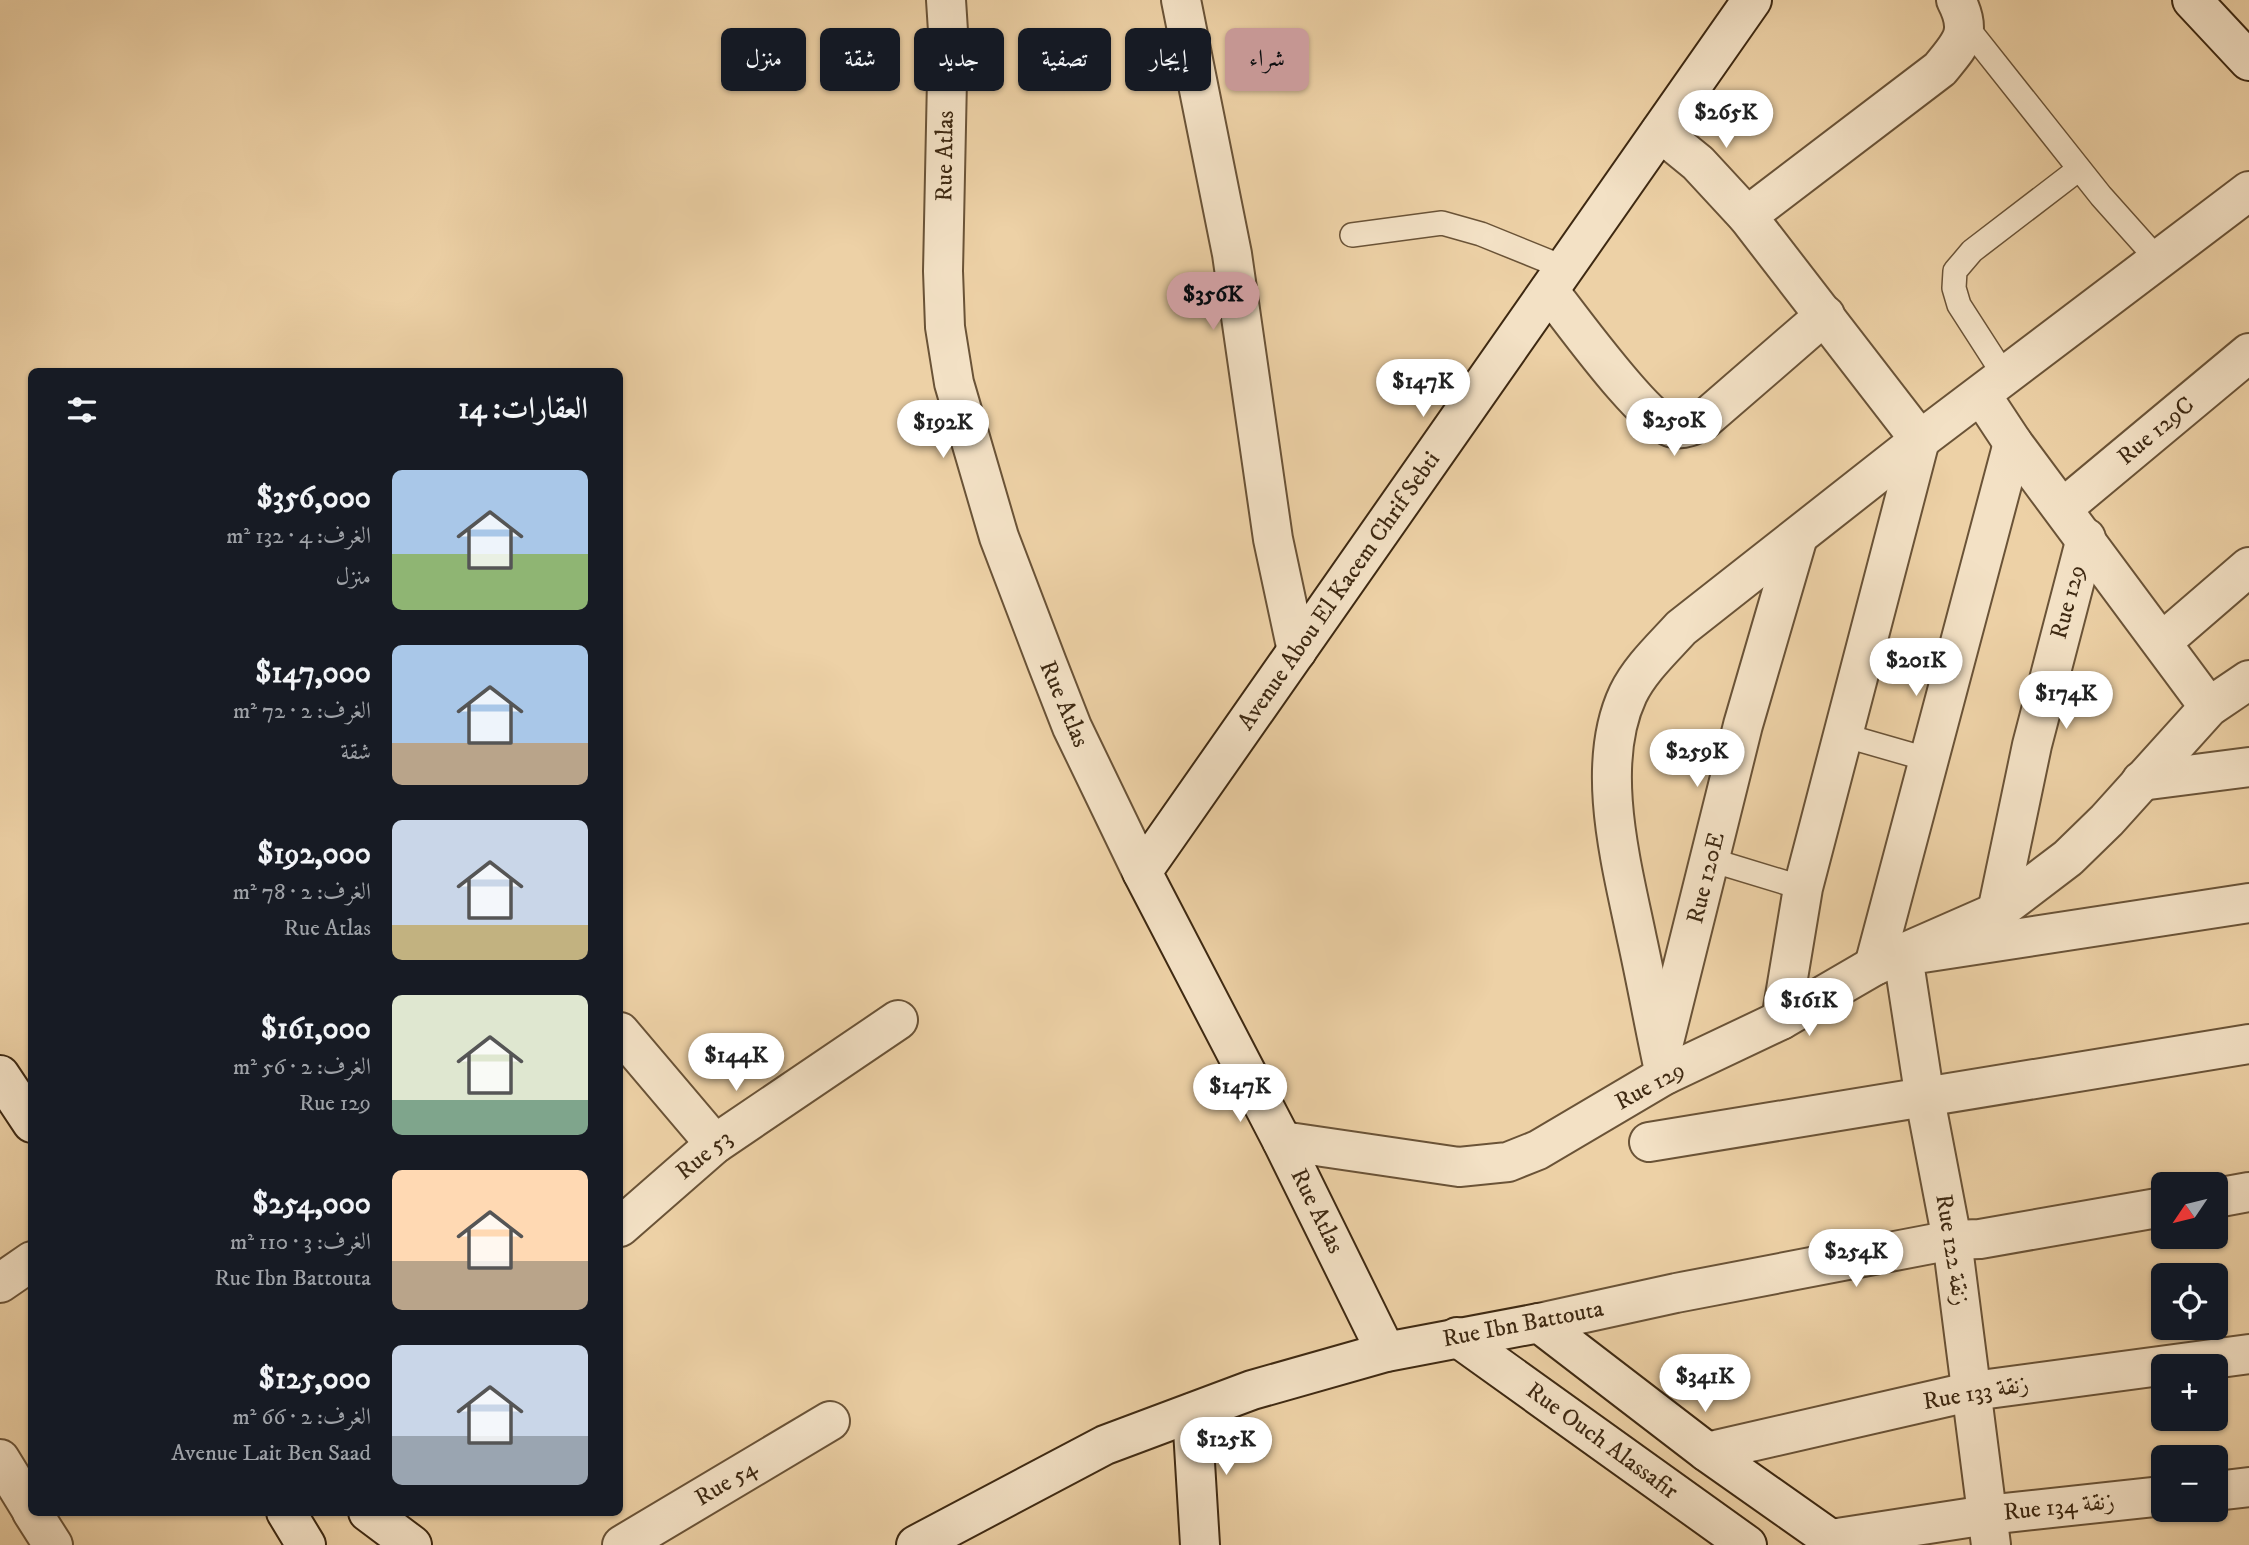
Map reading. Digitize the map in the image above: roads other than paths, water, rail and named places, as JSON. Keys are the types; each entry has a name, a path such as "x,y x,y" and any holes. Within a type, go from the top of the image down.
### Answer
{"street":[{"name":"Rue Atlas","path":"946,0 948,31 943,271 945,327 954,383 999,537 1072,726 1142,872 1282,1141 1386,1352"},
{"path":"1181,0 1232,254 1273,539 1297,651"},
{"name":"Avenue Abou El Kacem Chrif Sebti","path":"1142,872 1752,0"},
{"path":"2192,0 2249,61"},
{"path":"1748,216 1940,69 1961,44 1961,13"},
{"path":"1660,132 1698,163 1748,216 1920,440"},
{"path":"1663,1065 1618,853 1612,797 1614,746 1628,694 1651,660 1681,628 1797,540 1920,440 1994,387 2249,191"},
{"path":"1557,280 1635,399 1665,425 1675,428 1690,427 1705,419 1825,315"},
{"name":"Rue 129C","path":"2075,523 2249,353"},
{"path":"1994,387 2013,443 2209,707"},
{"path":"1781,1020 1803,888 1920,440"},
{"path":"2013,443 1930,760 1889,961 2249,903"},
{"name":"Rue 129","path":"1997,912 2075,523"},
{"name":"Rue 120E","path":"1663,1065 1742,725 1797,540"},
{"path":"2162,642 2249,567"},
{"name":"Rue 129","path":"1282,1141 1441,1166 1490,1165 1538,1150 1663,1065 1781,1020 1889,961 1997,912 2068,858 2209,707 2249,680"},
{"path":"2141,781 2249,767"},
{"name":"Rue 122 زنقة","path":"1889,961 1925,1099 1952,1240 1989,1530"},
{"name":"Rue 53","path":"623,1224 715,1144 898,1020"},
{"path":"623,1036 715,1144"},
{"path":"1649,1142 2249,1044"},
{"path":"0,1075 28,1117"},
{"path":"2228,1196 2249,1192"},
{"name":"Rue Ibn Battouta","path":"915,1545 1105,1445 1252,1390 1386,1352 1952,1240 1980,1239 2151,1209"},
{"path":"0,1283 28,1264"},
{"path":"1539,1323 1707,1452 1835,1542"},
{"name":"Rue Ouch Alassafir","path":"1457,1337 1747,1545"},
{"name":"Rue 133 زنقة","path":"1707,1452 1973,1391 2249,1354"},
{"path":"1192,1413 1200,1545"},
{"name":"Rue 54","path":"622,1545 830,1421"},
{"path":"0,1459 28,1504"},
{"path":"2228,1490 2249,1487"},
{"name":"Rue 134 زنقة","path":"1835,1542 1989,1530 2151,1498"},
{"path":"35,1516 52,1545"},
{"path":"288,1516 306,1545"},
{"path":"373,1516 412,1545"}],"lane":[{"path":"1961,13 2080,169 2159,261"},
{"path":"1994,387 1959,305 1954,288 1955,271 1972,251 2080,169"},
{"path":"1352,235 1443,223 1481,233 1557,280"},
{"path":"1843,735 1930,760"},
{"path":"1711,860 1803,888"}]}
